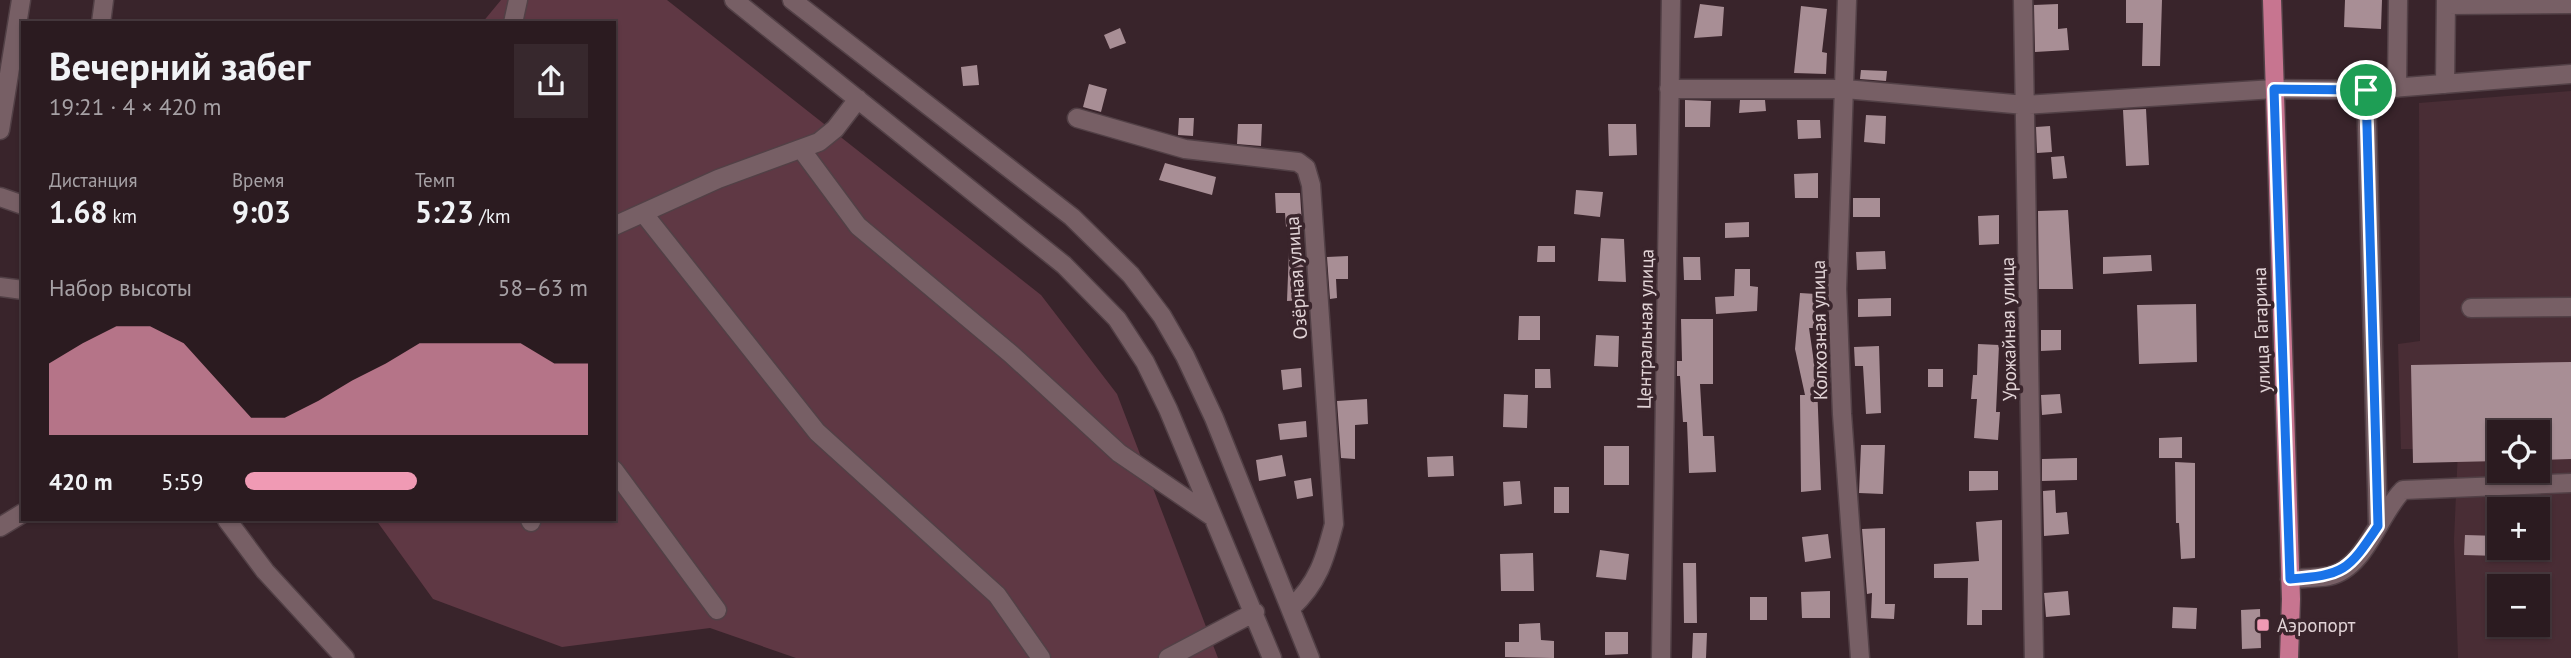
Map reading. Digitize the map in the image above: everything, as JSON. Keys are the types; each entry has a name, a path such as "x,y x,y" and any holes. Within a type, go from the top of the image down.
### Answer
{"main road":[{"name":"улица Гагарина","path":"2272,0 2290,579 2290,658"}],"street":[{"path":"0,130 21,0"},
{"path":"101,21 104,0"},
{"path":"513,21 518,0"},
{"path":"734,0 1064,265 1117,319 1145,362 1168,409 1272,658"},
{"path":"792,0 1072,217 1131,275 1162,316 1214,418 1310,658"},
{"name":"Центральная улица","path":"1661,658 1671,0"},
{"name":"Колхозная улица","path":"1847,0 1837,289 1842,414 1860,658"},
{"name":"Урожайная улица","path":"2023,0 2035,658"},
{"path":"2397,88 2398,0"},
{"path":"2445,84 2446,3 2571,4"},
{"path":"1669,89 1845,89 2025,105 2274,89 2366,90 2571,74"},
{"path":"2366,90 2378,526"},
{"path":"616,225 738,171 819,142 835,129 858,99"},
{"name":"Озёрная улица","path":"1077,118 1185,149 1298,162 1309,176 1334,524 1322,569 1309,592 1291,608"},
{"path":"801,149 858,226 1011,355 1119,453 1213,517"},
{"path":"0,197 21,204"},
{"path":"644,214 817,432 997,595 1041,658"},
{"path":"0,287 21,290"},
{"path":"2471,309 2571,307"},
{"path":"616,473 718,610"},
{"path":"2290,579 2332,576 2355,560 2391,501 2403,490 2571,483"},
{"path":"0,527 21,514"},
{"path":"229,521 265,571 345,658"},
{"path":"1168,658 1255,612"}],"shaded area":[{"path":"501,0 667,0 1041,295 1117,394 1218,658 796,658 710,628 562,647 433,599 377,521 616,521 616,21 484,21"},
{"path":"2571,91 2571,658 2458,658 2454,540 2458,449 2401,449 2398,344 2420,341 2419,103"}],"building":[{"path":"2126,0 2162,0 2160,66 2142,66 2143,23 2126,23"},
{"path":"2345,0 2382,0 2381,29 2344,27"},
{"path":"1700,4 1724,7 1722,36 1694,38"},
{"path":"2058,4 2058,29 2067,28 2069,50 2035,52 2034,5"},
{"path":"1801,6 1827,9 1822,52 1827,53 1826,74 1794,73"},
{"path":"1120,28 1126,43 1110,49 1104,35"},
{"path":"977,65 979,85 963,86 961,67"},
{"path":"1861,70 1887,71 1886,81 1860,79"},
{"path":"1089,84 1107,89 1101,112 1083,107"},
{"path":"1685,100 1711,101 1710,127 1685,127"},
{"path":"1740,100 1765,100 1766,111 1739,113"},
{"path":"2146,109 2149,165 2126,166 2123,110"},
{"path":"1866,115 1886,116 1885,144 1864,142"},
{"path":"1179,118 1194,118 1193,136 1178,135"},
{"path":"1797,120 1820,120 1821,138 1798,139"},
{"path":"1238,124 1262,124 1261,146 1237,144"},
{"path":"1608,124 1636,124 1637,155 1609,156"},
{"path":"2050,126 2052,152 2037,153 2036,127"},
{"path":"2064,156 2067,178 2053,179 2051,157"},
{"path":"1165,163 1216,177 1212,195 1159,180"},
{"path":"1818,173 1818,198 1795,198 1794,174"},
{"path":"1576,190 1603,192 1600,217 1574,214"},
{"path":"1275,193 1300,193 1302,225 1299,226 1307,300 1287,301 1290,226 1286,227 1285,213 1276,213"},
{"path":"1853,198 1880,198 1880,217 1853,217"},
{"path":"2068,210 2073,289 2039,289 2038,211"},
{"path":"1999,215 1999,244 1979,245 1978,216"},
{"path":"1749,222 1749,237 1725,238 1725,223"},
{"path":"1601,238 1624,239 1626,282 1598,281"},
{"path":"1538,246 1555,246 1555,262 1537,262"},
{"path":"1885,251 1886,269 1857,270 1856,252"},
{"path":"2151,255 2152,271 2103,274 2103,257"},
{"path":"1348,256 1348,279 1336,279 1337,298 1330,299 1327,257"},
{"path":"1683,257 1700,257 1701,280 1684,280"},
{"path":"1735,269 1750,269 1750,286 1758,287 1757,311 1716,314 1715,297 1734,296"},
{"path":"1800,293 1816,294 1814,328 1809,328 1817,383 1821,490 1801,492 1800,395 1805,395 1795,349"},
{"path":"1891,298 1891,316 1858,317 1858,299"},
{"path":"2196,304 2197,362 2139,364 2137,305"},
{"path":"1519,316 1540,316 1540,340 1518,340"},
{"path":"1681,319 1713,319 1713,384 1700,384 1703,436 1714,436 1716,472 1689,473 1687,422 1683,422 1680,376 1677,376 1677,361 1682,361"},
{"path":"2041,330 2061,330 2061,350 2041,351"},
{"path":"1596,335 1619,336 1618,367 1594,366"},
{"path":"1978,344 1999,345 1996,412 2000,412 1998,440 1974,438 1977,399 1971,399 1973,375 1977,375"},
{"path":"1879,346 1881,413 1866,414 1863,366 1855,366 1854,347"},
{"path":"2571,362 2571,459 2550,460 2550,420 2487,420 2487,461 2413,463 2411,365"},
{"path":"1301,368 1302,387 1283,390 1281,370"},
{"path":"1535,369 1550,369 1551,388 1535,388"},
{"path":"1928,369 1943,369 1943,387 1928,387"},
{"path":"1504,394 1528,395 1527,428 1503,427"},
{"path":"2060,394 2062,413 2042,415 2041,395"},
{"path":"1367,399 1368,424 1355,425 1355,459 1341,458 1337,401"},
{"path":"1306,421 1307,437 1280,440 1278,424"},
{"path":"2182,437 2182,458 2159,458 2159,438"},
{"path":"1861,445 1885,445 1883,494 1859,493"},
{"path":"1604,446 1629,446 1629,485 1604,485"},
{"path":"1282,455 1286,476 1259,481 1256,460"},
{"path":"1453,456 1454,476 1428,477 1427,457"},
{"path":"2077,458 2077,480 2042,481 2042,459"},
{"path":"2175,462 2195,463 2195,558 2181,559 2179,523 2176,523"},
{"path":"1969,471 1998,471 1998,490 1969,491"},
{"path":"1311,478 1313,496 1297,499 1294,481"},
{"path":"1520,481 1522,504 1504,506 1503,482"},
{"path":"1554,487 1569,487 1569,513 1554,513"},
{"path":"2055,490 2056,513 2067,512 2069,534 2044,536 2043,491"},
{"path":"2002,520 2002,610 1982,610 1982,625 1967,625 1968,578 1934,578 1934,564 1979,561 1976,522"},
{"path":"1885,528 1885,604 1895,604 1894,619 1871,618 1872,593 1867,594 1862,529"},
{"path":"1828,534 1831,558 1805,562 1802,537"},
{"path":"2465,535 2487,536 2487,556 2464,555"},
{"path":"1600,550 1629,554 1626,580 1596,577"},
{"path":"1533,553 1534,591 1501,591 1500,554"},
{"path":"1683,563 1696,563 1697,623 1684,623"},
{"path":"1830,591 1830,618 1802,618 1801,592"},
{"path":"2068,591 2070,615 2046,617 2044,593"},
{"path":"1750,597 1767,597 1767,620 1750,620"},
{"path":"2173,607 2197,608 2196,629 2172,628"},
{"path":"2260,609 2261,648 2242,649 2241,610"},
{"path":"1540,623 1541,640 1554,641 1554,658 1505,657 1505,642 1519,642 1519,624"},
{"path":"1605,632 1628,632 1628,654 1605,655"},
{"path":"1693,633 1707,633 1706,658 1692,658"}],"place":[{"name":"Аэропорт","path":"2263,625"}],"route":[{"path":"2274,89 2366,90 2378,526 2355,560 2332,576 2290,579 2274,89"}]}
